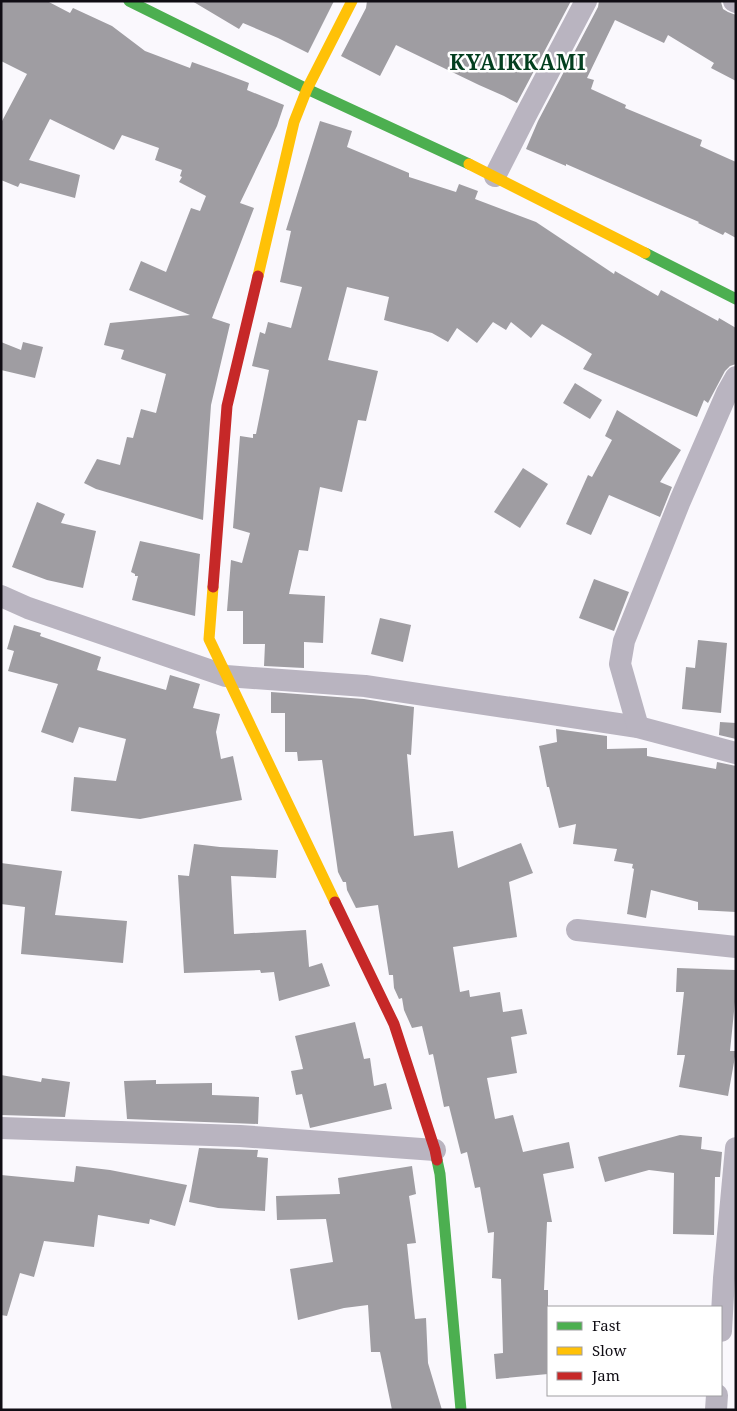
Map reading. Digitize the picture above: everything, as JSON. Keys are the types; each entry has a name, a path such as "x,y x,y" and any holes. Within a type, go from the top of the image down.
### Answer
{"street":[{"path":"129,1 307,89 495,176 736,299"},
{"path":"352,1 307,89 294,122 227,406 209,639 394,1024 435,1150 440,1174 461,1410"},
{"path":"495,176 586,1"},
{"path":"638,727 620,664 624,641 680,501 727,393 736,377"},
{"path":"1,596 28,608 226,676 365,686 638,727 736,754"},
{"path":"577,930 736,947"},
{"path":"1,1128 240,1136 435,1150"},
{"path":"722,1325 730,1279 736,1148"},
{"path":"716,1410 717,1396"}],"building":[{"path":"1,1 47,1 70,13 73,8 112,26 145,51 190,68 192,62 249,83 247,90 284,105 277,126 240,203 254,208 212,318 230,324 211,405 203,520 96,489 84,483 97,459 120,465 127,437 133,438 141,409 156,413 166,374 121,359 124,350 104,345 110,323 190,315 129,290 141,261 166,272 191,208 200,211 206,196 179,182 182,177 180,176 182,170 155,160 159,148 122,135 114,150 50,119 29,160 80,175 75,198 20,183 18,187 1,180 1,123 27,74 1,61"},
{"path":"192,1 334,1 308,53 243,23 239,29"},
{"path":"367,1 571,1 517,103 396,45 380,76 341,56 366,8"},
{"path":"599,1 713,1 721,2 723,9 736,15 736,81 711,68 714,63 668,35 664,43 615,20 587,78 594,80 591,89 626,105 625,108 702,140 700,146 736,162 736,238 725,232 723,235 699,222 566,164 566,166 526,149 538,121 598,7"},
{"path":"320,121 352,131 347,147 409,173 409,177 456,192 459,184 478,191 475,199 536,222 614,274 615,271 658,296 661,290 718,321 719,318 736,328 736,364 730,366 725,371 708,403 704,400 697,417 583,369 592,354 542,324 531,338 511,322 506,330 493,322 477,343 457,328 448,342 432,333 384,320 389,297 347,287 328,360 378,371 366,421 358,420 342,492 320,487 308,551 299,550 289,594 325,596 323,643 304,642 304,668 264,666 265,644 243,644 243,611 227,611 231,560 242,563 250,533 233,528 240,436 253,438 253,434 256,434 269,370 252,366 260,332 265,334 268,322 291,328 302,287 280,282 291,231 286,230"},
{"path":"1,342 21,350 23,342 43,347 35,378 1,370"},
{"path":"575,383 602,400 590,419 563,403"},
{"path":"617,410 681,450 660,482 672,487 660,517 609,495 591,535 566,524 588,475 592,477 612,440 605,436"},
{"path":"523,468 548,484 520,528 494,512"},
{"path":"37,502 65,514 61,523 96,531 83,588 47,580 12,567"},
{"path":"140,541 200,554 195,616 132,600 138,576 131,572"},
{"path":"594,579 629,592 614,631 579,618"},
{"path":"380,618 411,625 403,662 371,654"},
{"path":"14,625 41,633 40,636 101,657 97,670 166,690 170,675 200,684 193,708 220,714 216,732 221,759 233,756 242,800 140,819 71,811 74,777 116,781 126,739 79,727 73,743 41,732 58,684 8,671 14,651 7,649"},
{"path":"698,640 727,643 721,713 682,709 686,667 695,668"},
{"path":"271,692 364,699 414,707 411,755 407,754 414,836 453,831 458,868 521,843 533,873 509,882 517,937 453,947 460,992 469,990 470,997 500,992 503,1012 522,1009 527,1034 511,1037 517,1073 487,1078 495,1119 513,1115 523,1152 569,1142 574,1168 543,1174 552,1222 547,1222 544,1290 548,1290 547,1374 496,1379 494,1354 503,1353 501,1279 492,1278 494,1232 488,1233 480,1187 475,1188 467,1152 461,1154 449,1106 444,1107 433,1054 429,1055 422,1026 412,1028 404,1010 402,998 399,999 394,988 393,975 389,975 378,905 356,908 347,890 346,882 343,882 338,872 322,760 298,761 297,752 285,752 285,713 271,713"},
{"path":"720,722 736,723 736,739 719,735"},
{"path":"556,729 607,736 607,749 647,748 647,756 716,769 717,762 736,766 736,912 698,910 698,902 651,890 646,918 627,914 634,869 632,868 633,864 614,861 617,849 573,844 576,824 559,828 549,787 547,787 539,746 557,742"},
{"path":"194,844 278,850 276,878 231,876 234,934 306,930 309,967 322,963 330,986 279,1001 274,972 261,973 260,970 184,973 178,875 189,876"},
{"path":"1,863 62,871 55,915 127,921 123,963 21,954 25,907 1,904"},
{"path":"677,968 736,970 736,992 730,1051 736,1051 728,1096 679,1087 685,1055 677,1055 684,992 676,992"},
{"path":"355,1022 364,1059 370,1058 374,1086 386,1083 392,1109 310,1128 302,1094 296,1095 291,1071 303,1069 295,1036"},
{"path":"1,1075 41,1082 42,1078 70,1082 65,1117 1,1115"},
{"path":"156,1080 156,1084 212,1083 212,1095 259,1097 258,1124 127,1119 124,1081"},
{"path":"680,1135 702,1137 701,1149 722,1152 720,1177 715,1177 714,1235 673,1234 674,1173 649,1170 605,1182 598,1157"},
{"path":"199,1148 258,1150 257,1157 268,1158 265,1211 218,1208 189,1202"},
{"path":"76,1166 110,1170 187,1185 175,1226 150,1219 149,1224 98,1215 94,1247 44,1241 34,1277 20,1273 7,1316 1,1315 1,1175 74,1182"},
{"path":"412,1166 416,1194 409,1196 416,1243 407,1244 415,1319 426,1318 428,1363 442,1410 392,1410 380,1352 371,1352 368,1305 344,1308 298,1320 290,1269 333,1262 326,1219 277,1220 276,1196 340,1194 338,1178"}],"traffic: fast":[{"path":"129,1 307,89 469,164"},
{"path":"645,253 736,299"},
{"path":"437,1160 440,1174 461,1410"}],"traffic: slow":[{"path":"258,276 294,122 307,89 352,1"},
{"path":"469,164 645,253"},
{"path":"213,587 209,639 335,902"}],"traffic: jam":[{"path":"213,587 227,406 258,276"},
{"path":"335,902 394,1024 437,1160"}],"district":[{"name":"KYAIKKAMI","path":"518,62"}]}
